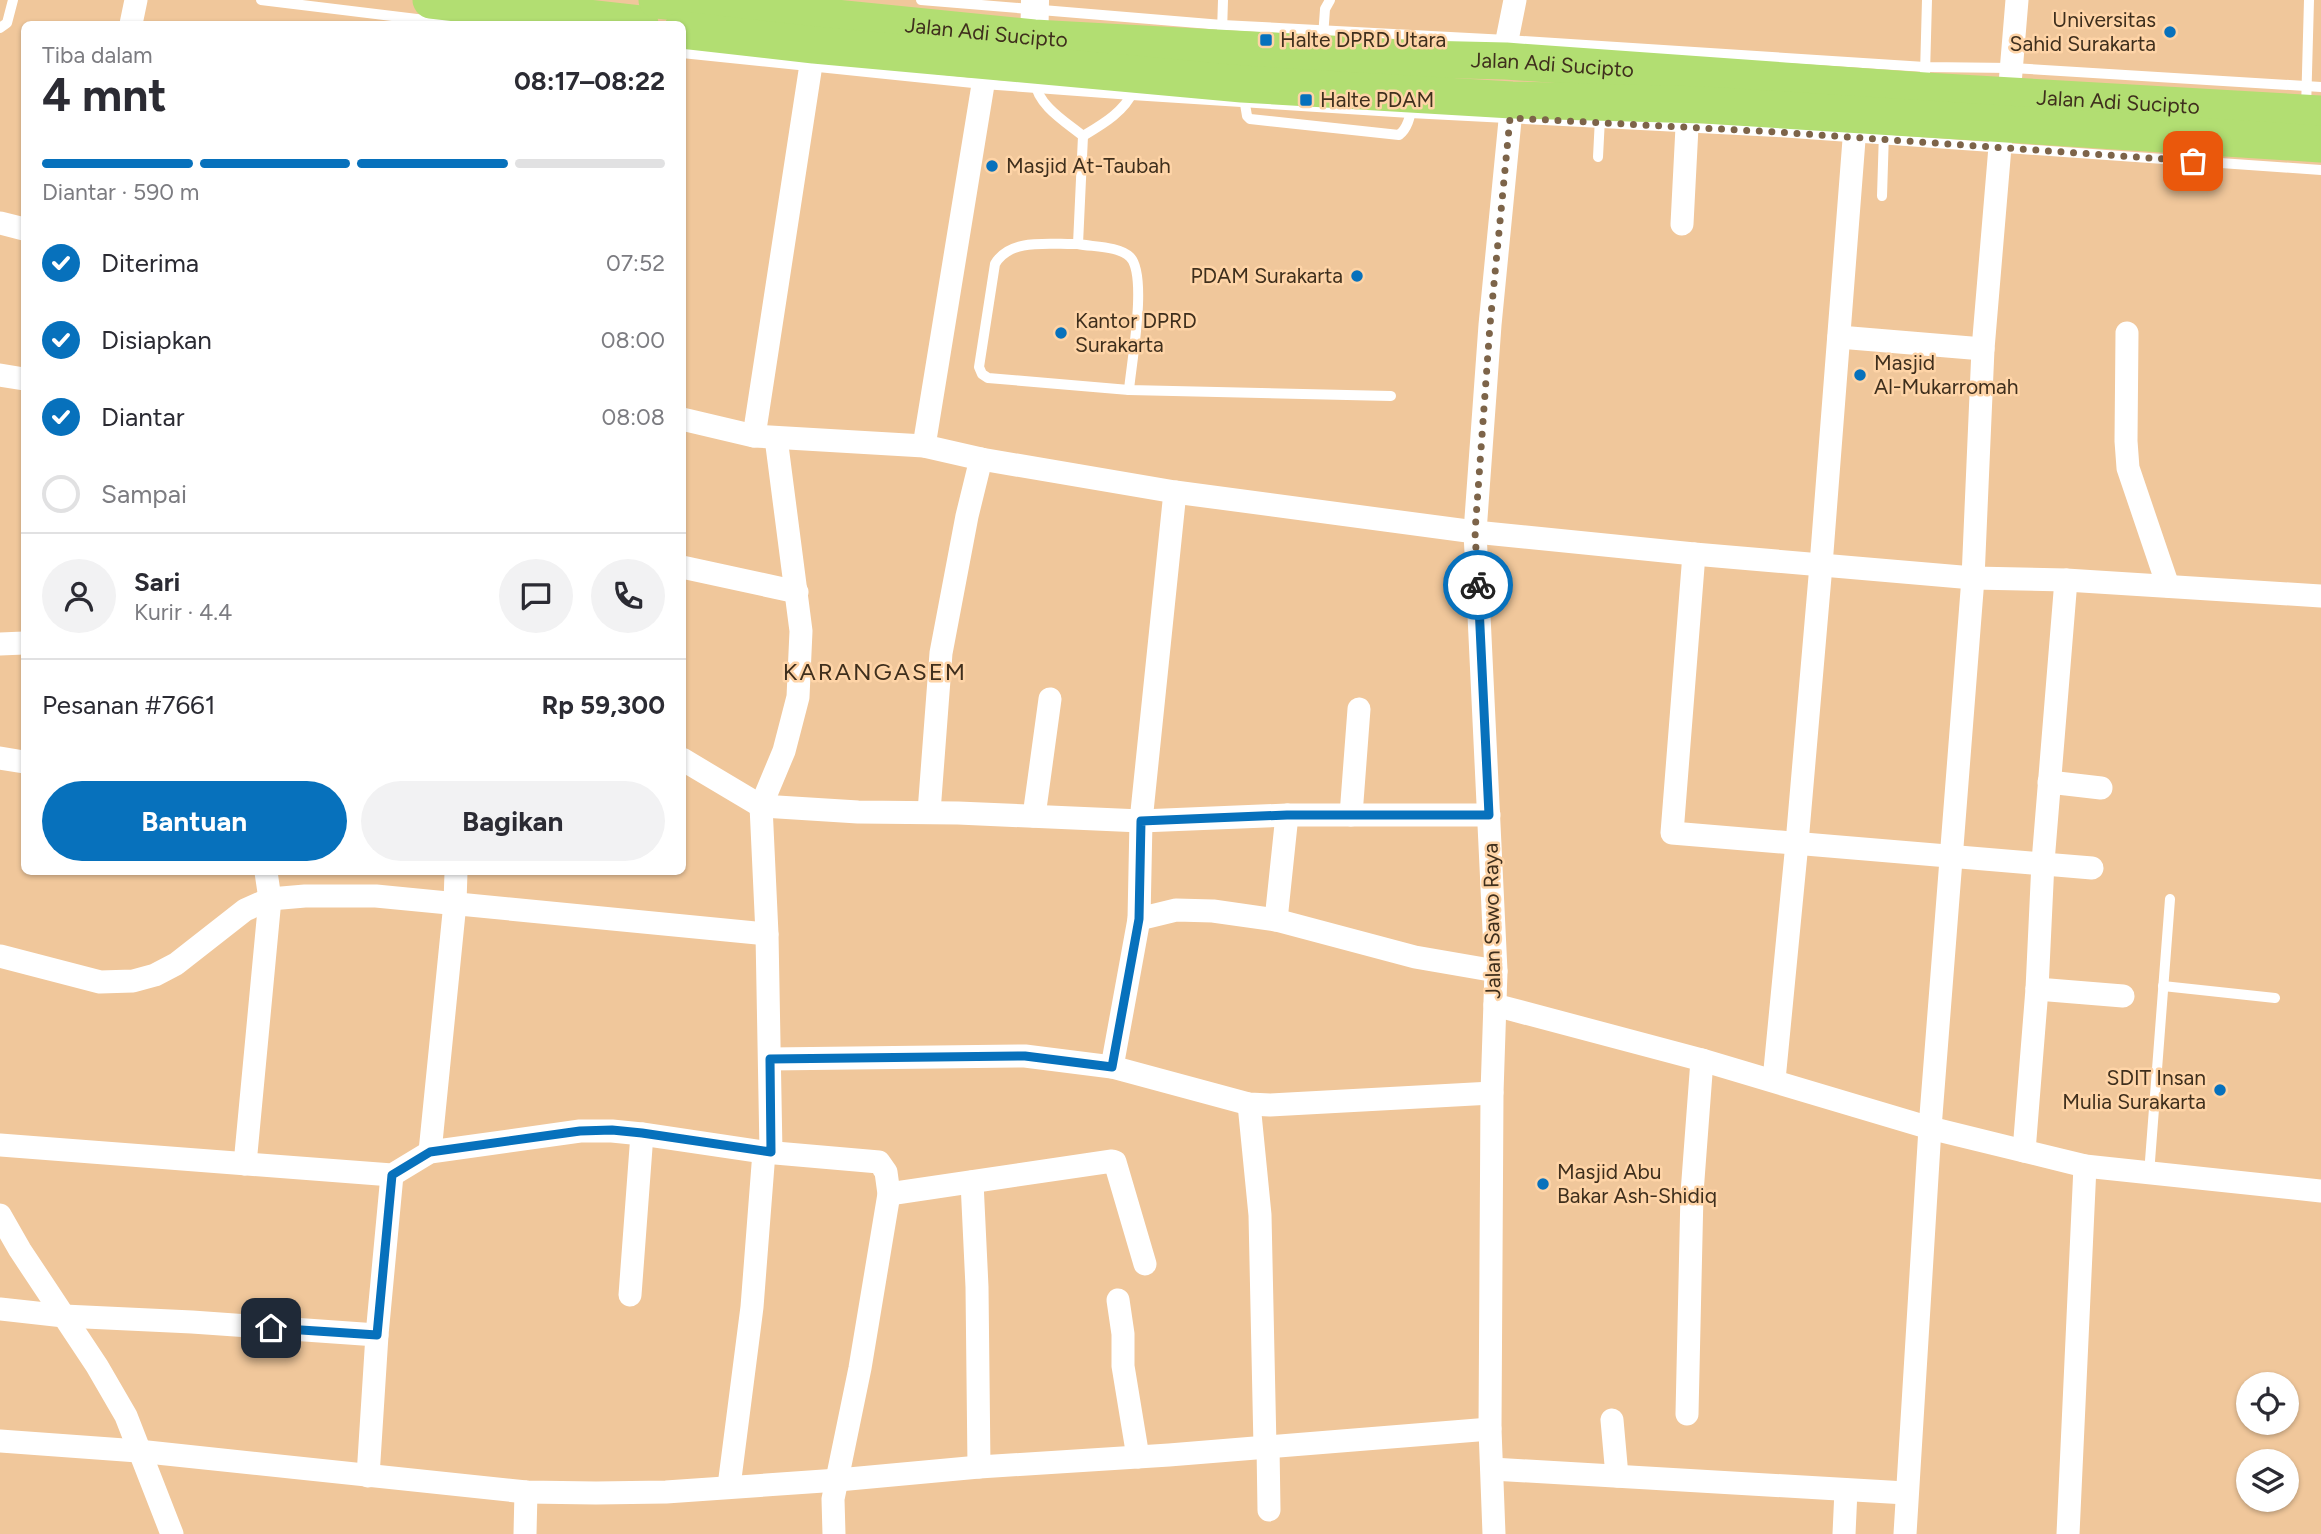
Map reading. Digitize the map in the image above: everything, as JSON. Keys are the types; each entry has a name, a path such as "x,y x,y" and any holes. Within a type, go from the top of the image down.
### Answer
{"highway":[{"path":"431,0 508,16 588,21"},
{"name":"Jalan Adi Sucipto","path":"669,14 987,60 1035,40 1147,59 1243,93 1417,75 1507,50 1589,56 1687,94"},
{"name":"Jalan Adi Sucipto","path":"1147,59 1222,37 1322,42 1511,109 1600,111 1687,94 1776,95 2311,128"},
{"name":"Jalan Adi Sucipto","path":"2006,108 2161,90 2311,128"}],"street":[{"path":"132,21 136,0"},
{"path":"1507,50 1515,0"},
{"path":"1905,1534 1930,1128 1973,578 1983,349 2017,0"},
{"path":"729,1486 752,1307 767,1152 770,1059 761,806 784,751 798,697 801,631 797,592 765,437 820,35"},
{"path":"924,446 987,60"},
{"path":"1682,224 1687,94"},
{"path":"1773,1080 1797,843 1839,337 1866,101"},
{"name":"Jalan Sawo Raya","path":"1494,1534 1490,1429 1492,1093 1496,971 1475,532 1490,325 1511,109"},
{"path":"0,223 21,228"},
{"path":"2127,333 2126,441 2129,468 2168,586"},
{"path":"1839,337 1983,349"},
{"path":"0,375 21,378"},
{"path":"686,420 765,437 924,446 1175,492 1475,532 1973,578 2066,580 2321,596"},
{"path":"929,813 934,713 941,653 981,458"},
{"path":"1112,1067 1139,919 1141,821 1175,492"},
{"path":"1694,554 1672,833 2092,868"},
{"path":"686,568 797,592"},
{"path":"2024,1151 2043,862 2066,580"},
{"path":"0,644 21,643"},
{"path":"1034,816 1050,699"},
{"path":"1351,815 1359,709"},
{"path":"0,758 21,762"},
{"path":"686,761 761,806 858,812 1141,821 1287,815 1489,815"},
{"path":"2049,782 2101,788"},
{"path":"1276,920 1287,815"},
{"path":"245,1164 270,900 266,875"},
{"path":"430,1152 456,875"},
{"path":"0,956 100,982 133,981 155,975 176,964 245,911 270,900 306,896 376,897 455,903 767,934"},
{"path":"1139,919 1159,913 1192,910 1276,920 1415,957 1496,971"},
{"path":"2036,989 2123,996"},
{"path":"1495,1005 1773,1080 1930,1128 2085,1166 2321,1191"},
{"path":"770,1059 1025,1056 1112,1067 1249,1104 1270,1105 1492,1093"},
{"path":"1687,1414 1692,1193 1702,1060"},
{"path":"1249,1104 1260,1215 1269,1510"},
{"path":"0,1145 392,1175 430,1152 580,1131 612,1130 767,1152 878,1161 886,1172 889,1194 833,1499 834,1534"},
{"path":"630,1295 642,1133"},
{"path":"889,1194 1115,1162 1145,1264"},
{"path":"2068,1534 2085,1166"},
{"path":"368,1476 377,1335 392,1175"},
{"path":"972,1182 977,1300 979,1467"},
{"path":"0,1215 126,1416 172,1534"},
{"path":"1118,1300 1123,1334 1123,1366 1138,1457"},
{"path":"0,1309 64,1316 377,1335"},
{"path":"1612,1420 1617,1476"},
{"path":"0,1441 138,1451 526,1492 654,1492 1490,1429"},
{"path":"1492,1469 1906,1493"},
{"path":"1844,1534 1846,1490"},
{"path":"525,1534 526,1492"}],"lane":[{"path":"0,28 7,23 13,0"},
{"path":"261,0 433,21"},
{"name":"Jalan Adi Sucipto","path":"920,0 1035,40 1147,59"},
{"path":"1222,37 1223,0"},
{"path":"1322,42 1325,9 1330,0"},
{"path":"1924,105 1927,0"},
{"path":"2309,0 2311,128"},
{"name":"Jalan Adi Sucipto","path":"686,52 820,35"},
{"path":"1035,40 1044,103 1083,136"},
{"path":"1083,136 1113,117 1147,59"},
{"name":"Jalan Adi Sucipto","path":"1687,94 1776,95 2006,108"},
{"path":"1866,101 1882,196"},
{"path":"1598,157 1600,111"},
{"path":"1079,244 1083,136"},
{"path":"1129,390 1139,291 1131,257 1122,252 1079,244 1025,245 1006,251 998,258 979,367 988,377 1129,390 1391,396"},
{"path":"2149,1174 2170,900"},
{"path":"2163,986 2275,998"}],"way so far":[{"path":"1478,585 1475,532 1490,325 1510,118 1777,132 2193,161"}],"place":[{"name":"Universitas Sahid Surakarta","path":"2170,32"},
{"name":"Halte DPRD Utara","path":"1266,40"},
{"name":"Halte PDAM","path":"1306,100"},
{"name":"Masjid At-Taubah","path":"992,166"},
{"name":"PDAM Surakarta","path":"1357,276"},
{"name":"Kantor DPRD Surakarta","path":"1061,333"},
{"name":"Masjid Al-Mukarromah","path":"1860,375"},
{"name":"SDIT Insan Mulia Surakarta","path":"2220,1090"},
{"name":"Masjid Abu Bakar Ash-Shidiq","path":"1543,1184"}],"district":[{"name":"KARANGASEM","path":"875,672"}],"route":[{"path":"271,1328 377,1335 392,1175 430,1152 559,1133 612,1130 771,1152 770,1059 1025,1056 1112,1067 1139,919 1141,821 1287,815 1489,815 1478,585"}]}
